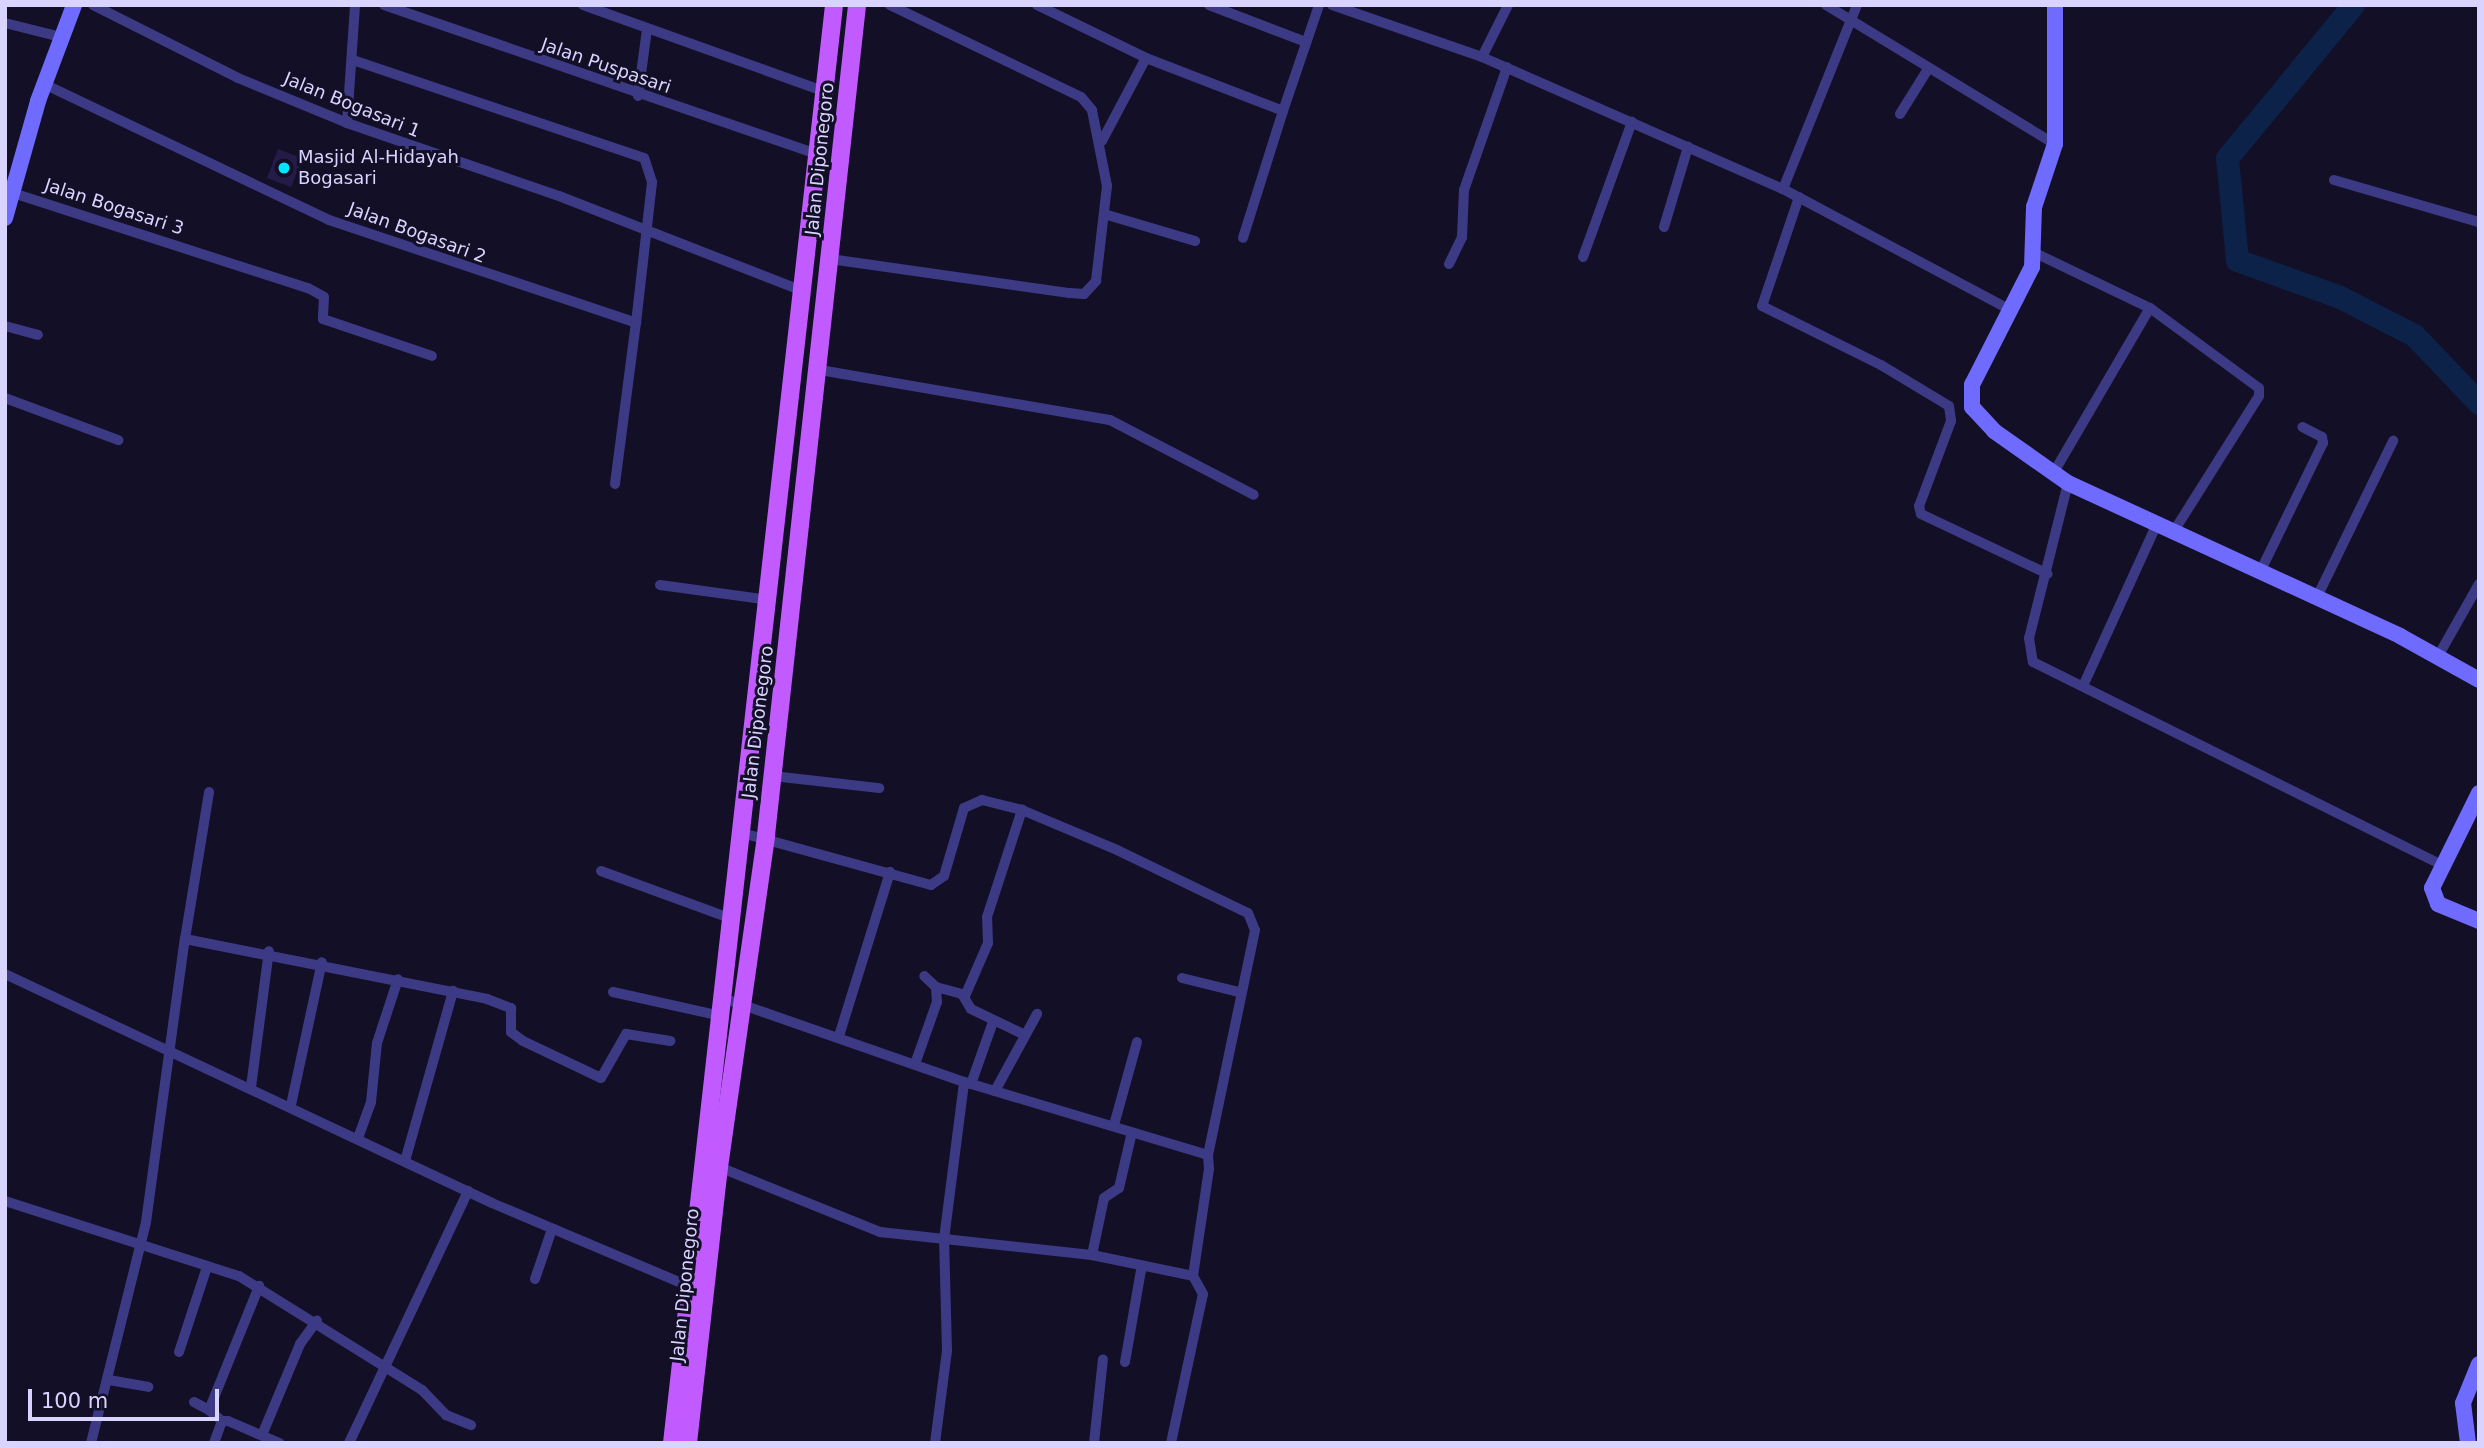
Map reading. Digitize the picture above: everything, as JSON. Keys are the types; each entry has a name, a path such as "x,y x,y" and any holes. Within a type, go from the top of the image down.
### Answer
{"main road":[{"name":"Jalan Diponegoro","path":"688,1443 697,1290 722,1007 805,292 834,5"},
{"name":"Jalan Diponegoro","path":"672,1443 745,1005 820,370 858,5"}],"street":[{"path":"5,218 10,188 44,84 74,5"},
{"name":"Jalan Bogasari 1","path":"93,5 238,78 347,123 559,196 644,232 805,292"},
{"path":"347,123 355,5"},
{"name":"Jalan Puspasari","path":"384,5 638,96 819,155"},
{"path":"583,5 826,92"},
{"path":"830,259 1084,294 1096,281 1104,214 1102,141 1098,122 1081,97 890,5"},
{"path":"1037,5 1057,10 1146,58 1283,111"},
{"path":"1209,5 1306,42"},
{"path":"1243,238 1319,5"},
{"path":"1332,5 1507,67 1783,189 2011,310"},
{"path":"1482,57 1508,5"},
{"path":"1826,5 1851,17 1928,69 2055,144"},
{"path":"1783,189 1857,5"},
{"path":"2055,5 2055,144 2034,207 2033,252 2028,280 1972,385 1972,407 1994,431 2068,482 2172,534 2318,597 2479,680"},
{"path":"5,23 61,37"},
{"path":"638,96 647,29"},
{"path":"1102,141 1146,58"},
{"path":"352,60 644,158 652,182 615,484"},
{"path":"1449,264 1462,237 1464,190 1507,67"},
{"path":"1900,114 1928,69"},
{"name":"Jalan Bogasari 2","path":"44,84 329,220 636,323"},
{"path":"1583,257 1632,122"},
{"path":"1664,228 1688,147"},
{"path":"2334,180 2479,222"},
{"name":"Jalan Bogasari 3","path":"10,188 318,292 324,297 323,320 432,356"},
{"path":"1799,197 1762,306 1881,365 1940,398 1952,412"},
{"path":"1104,214 1195,241"},
{"path":"2033,252 2150,308 2260,391 2172,534"},
{"path":"2054,472 2150,308"},
{"path":"5,326 38,335"},
{"path":"820,370 1111,420 1254,495"},
{"path":"5,398 118,440"},
{"path":"1952,412 1972,407"},
{"path":"1952,412 1919,506 1921,514 2048,574"},
{"path":"2260,572 2323,443 2322,437 2302,427"},
{"path":"2318,597 2393,441"},
{"path":"2068,482 2028,651 2042,669 2083,686 2440,864"},
{"path":"2083,686 2156,526"},
{"path":"2437,657 2479,584"},
{"path":"660,585 769,600"},
{"path":"773,776 879,788"},
{"path":"91,1443 141,1248 161,1136 169,1050 209,792"},
{"path":"2479,793 2440,864 2432,888 2438,904 2479,921"},
{"path":"742,832 766,835 890,873 939,883 964,808 982,800 1022,810 1248,913 1255,930 1239,992 1208,1156 1193,1276 1203,1294 1171,1443"},
{"path":"965,996 988,943 987,917 1022,810"},
{"path":"601,871 732,919"},
{"path":"839,1036 890,873"},
{"path":"185,939 270,951 453,991 509,1007 513,1034 597,1077 605,1076 626,1034 670,1041"},
{"path":"251,1087 270,951"},
{"path":"291,1105 322,962"},
{"path":"5,974 291,1105 468,1191 697,1290"},
{"path":"924,976 936,986 965,996 971,1009 993,1022 1025,1035"},
{"path":"1182,978 1239,992"},
{"path":"358,1138 372,1102 377,1043 398,979"},
{"path":"915,1064 937,1002 936,986"},
{"path":"405,1161 453,991"},
{"path":"613,992 722,1007 745,1005 968,1083 1114,1125 1208,1156"},
{"path":"995,1091 1037,1014"},
{"path":"935,1443 947,1351 944,1239 968,1083 993,1022"},
{"path":"1114,1125 1137,1042"},
{"path":"1092,1255 1104,1198 1119,1188 1132,1132"},
{"path":"719,1167 842,1220 880,1231 1092,1255 1193,1276"},
{"path":"349,1443 468,1191"},
{"path":"5,1201 259,1286 422,1390 446,1415 471,1425"},
{"path":"535,1279 552,1229"},
{"path":"1125,1362 1142,1265"},
{"path":"179,1352 207,1267"},
{"path":"209,1410 259,1286"},
{"path":"262,1434 300,1343 317,1321"},
{"path":"1094,1443 1103,1359"},
{"path":"2468,1443 2463,1403 2479,1364"},
{"path":"108,1380 148,1387"},
{"path":"194,1402 222,1421 262,1434 279,1443"},
{"path":"214,1443 222,1421"}],"building":[{"name":"Masjid Al-Hidayah Bogasari","path":"278,149 302,158 291,187 267,178"}],"waterway":[{"path":"2353,5 2227,158 2237,260 2340,297 2414,335 2479,403"}],"place":[{"name":"Masjid Al-Hidayah Bogasari","path":"284,168"}]}
